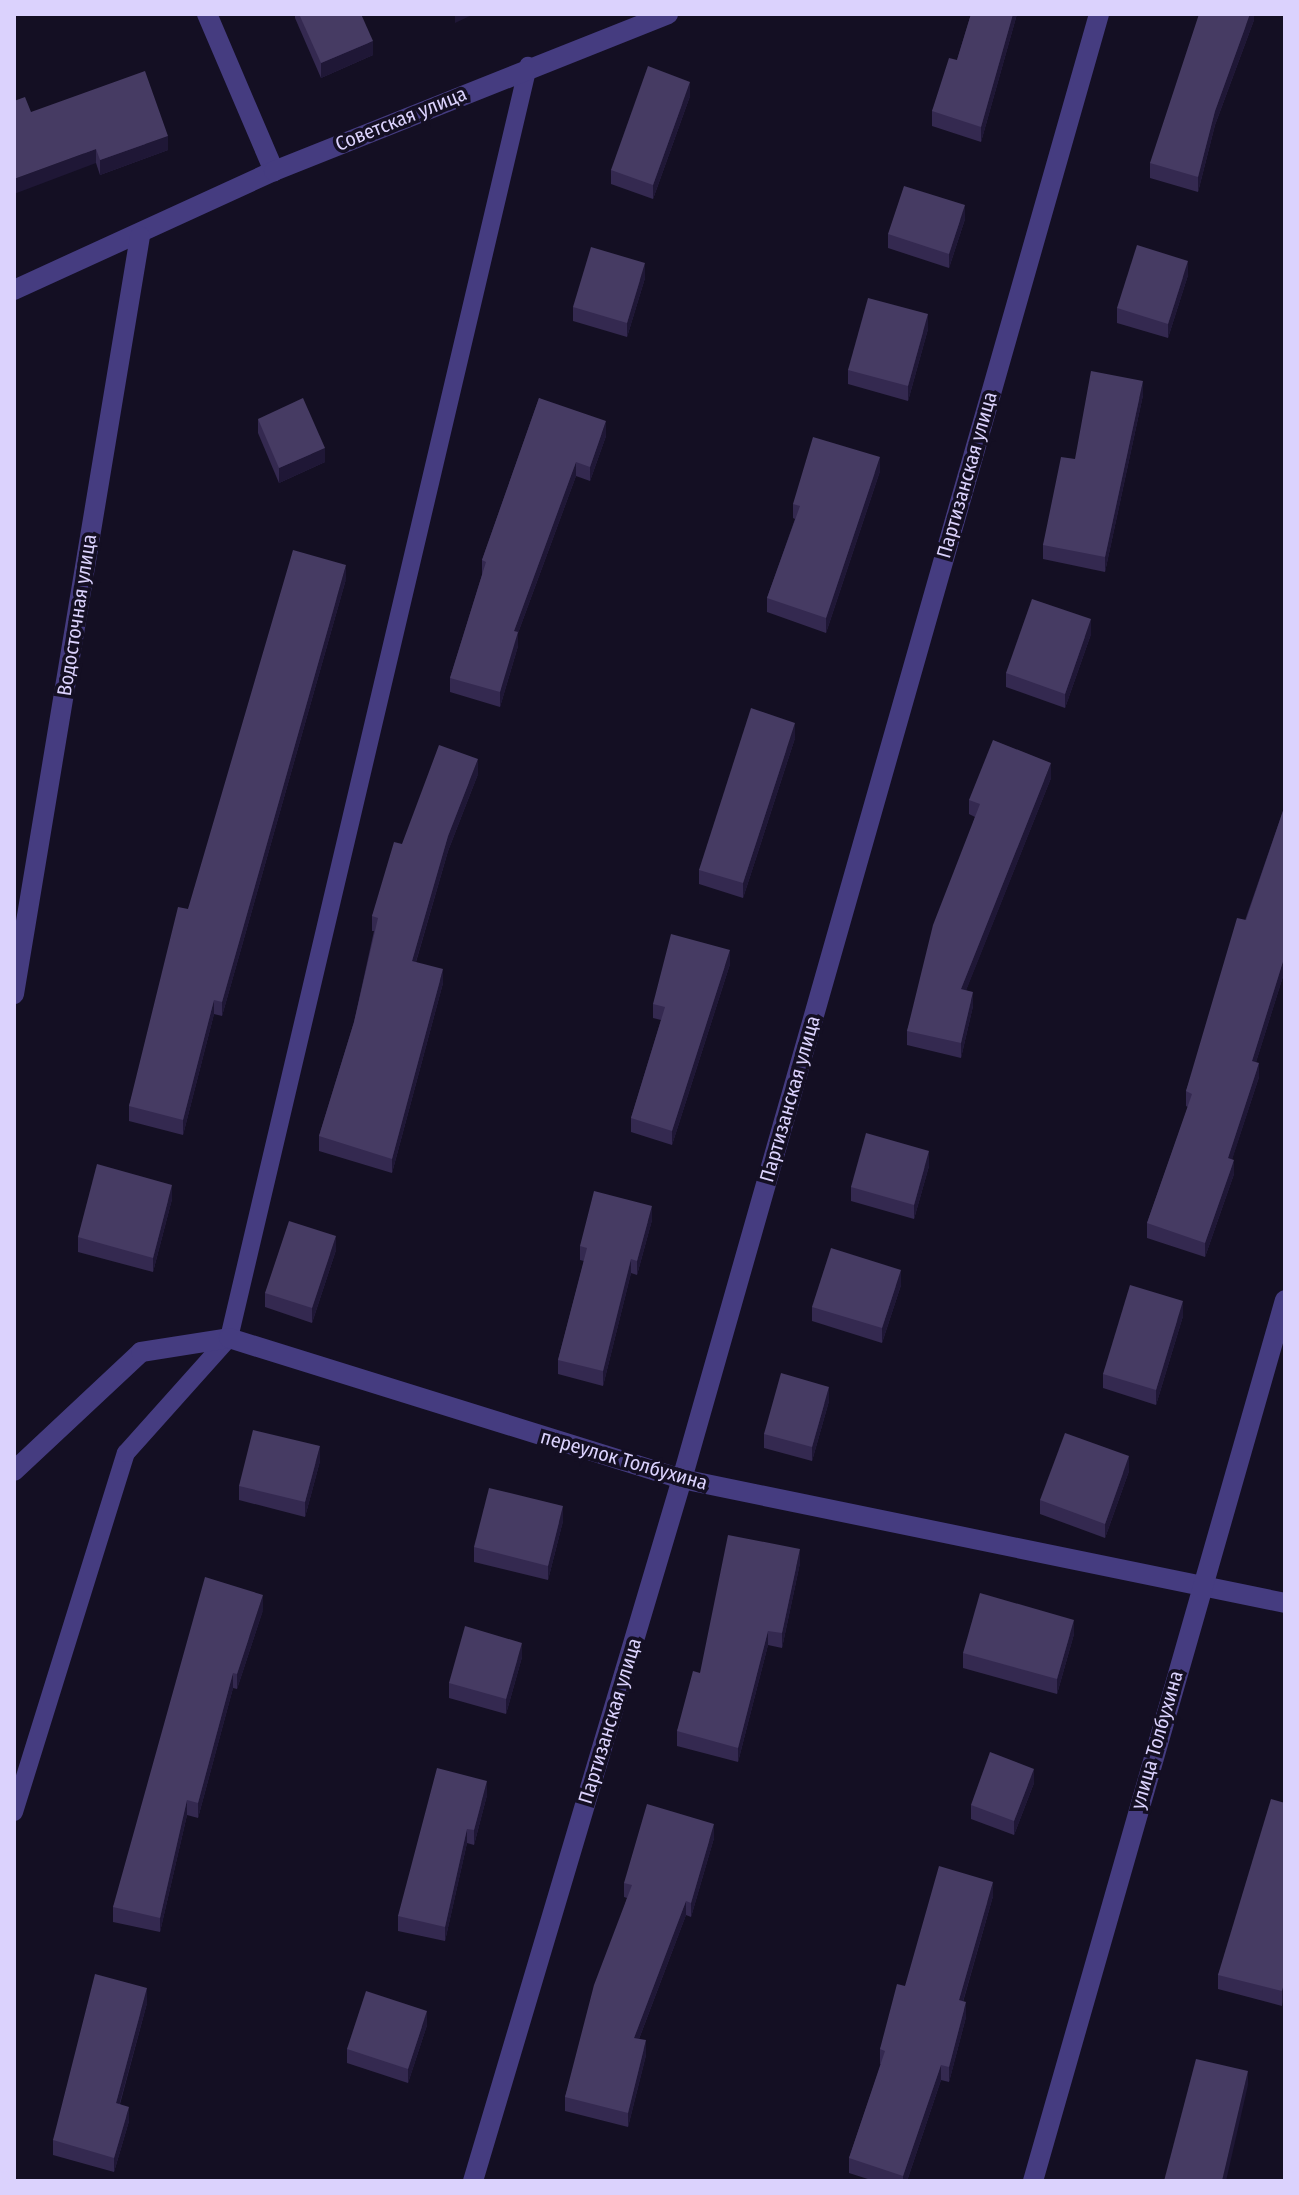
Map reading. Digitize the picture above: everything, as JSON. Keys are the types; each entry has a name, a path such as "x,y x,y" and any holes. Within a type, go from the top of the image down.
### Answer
{"street":[{"path":"207,14 274,171"},
{"name":"Советская улица","path":"14,290 140,236 274,171 528,66 668,14"},
{"name":"Партизанская улица","path":"473,2181 682,1479 1099,14"},
{"name":"Водосточная улица","path":"14,994 140,236"},
{"name":"улица Толбухина","path":"1033,2181 1285,1300"},
{"name":"переулок Толбухина","path":"14,1471 141,1352 229,1338 682,1479 1285,1603"}],"lane":[{"path":"14,1812 126,1453 229,1338 528,66"}],"building":[{"path":"299,14 361,14 373,41 321,63"},
{"path":"971,14 1013,14 981,127 932,111 949,58 957,60"},
{"path":"1199,14 1250,14 1215,111 1198,177 1150,163"},
{"path":"648,66 690,82 653,185 611,170"},
{"path":"145,71 168,136 100,160 96,149 14,179 14,101 25,97 31,112"},
{"path":"904,186 965,205 949,254 888,234"},
{"path":"1137,245 1188,261 1168,324 1117,308"},
{"path":"591,247 645,263 627,323 573,307"},
{"path":"868,298 928,314 908,386 848,370"},
{"path":"1091,371 1143,381 1105,557 1043,545 1061,457 1075,459"},
{"path":"303,398 325,448 279,468 258,419"},
{"path":"539,398 606,421 590,467 576,462 514,631 518,632 500,692 450,678 486,562 482,560"},
{"path":"813,437 880,457 826,618 767,598 800,506 793,504"},
{"path":"293,550 346,565 222,1002 214,1000 183,1120 129,1106 178,907 188,909"},
{"path":"1032,599 1091,619 1065,694 1006,673"},
{"path":"751,708 795,723 743,883 699,870"},
{"path":"993,740 1051,763 961,989 973,992 961,1043 907,1031 933,925 980,804 969,800"},
{"path":"439,745 478,759 448,836 412,961 443,969 392,1159 319,1136 354,1022 378,918 372,916 394,842 402,844"},
{"path":"1285,805 1285,955 1252,1061 1259,1063 1228,1158 1234,1160 1205,1243 1147,1223 1192,1094 1186,1091 1237,918 1246,920"},
{"path":"671,934 730,950 672,1131 631,1118 665,1007 653,1004"},
{"path":"866,1133 929,1151 914,1205 851,1187"},
{"path":"97,1164 172,1185 153,1258 78,1237"},
{"path":"594,1191 652,1206 637,1261 631,1259 603,1371 558,1360 587,1248 580,1246"},
{"path":"289,1221 336,1236 312,1308 265,1293"},
{"path":"831,1248 901,1270 882,1328 812,1307"},
{"path":"1130,1285 1183,1301 1156,1390 1103,1374"},
{"path":"781,1373 829,1387 812,1447 764,1434"},
{"path":"253,1430 320,1446 305,1502 239,1486"},
{"path":"1065,1433 1129,1456 1105,1524 1040,1500"},
{"path":"489,1488 563,1506 548,1566 474,1547"},
{"path":"728,1535 800,1549 782,1633 768,1631 738,1748 677,1731 693,1671 700,1673"},
{"path":"205,1577 263,1595 237,1674 233,1673 198,1803 187,1800 160,1918 113,1907"},
{"path":"980,1593 1074,1620 1057,1679 963,1653"},
{"path":"465,1626 522,1643 506,1699 449,1683"},
{"path":"990,1752 1034,1769 1014,1821 971,1805"},
{"path":"437,1768 487,1781 474,1830 467,1829 445,1927 398,1916"},
{"path":"1271,1799 1285,1803 1285,1980 1282,1991 1218,1975"},
{"path":"647,1804 714,1824 691,1903 686,1901 634,2038 646,2040 628,2113 565,2097 594,1985 632,1885 624,1883"},
{"path":"939,1866 993,1882 959,2000 966,2002 949,2067 941,2065 903,2176 849,2158 885,2051 880,2049 897,1984 905,1986"},
{"path":"95,1974 147,1988 116,2103 129,2107 114,2158 53,2140"},
{"path":"366,1991 427,2011 408,2069 347,2049"},
{"path":"1196,2059 1248,2071 1222,2181 1164,2181"}]}
